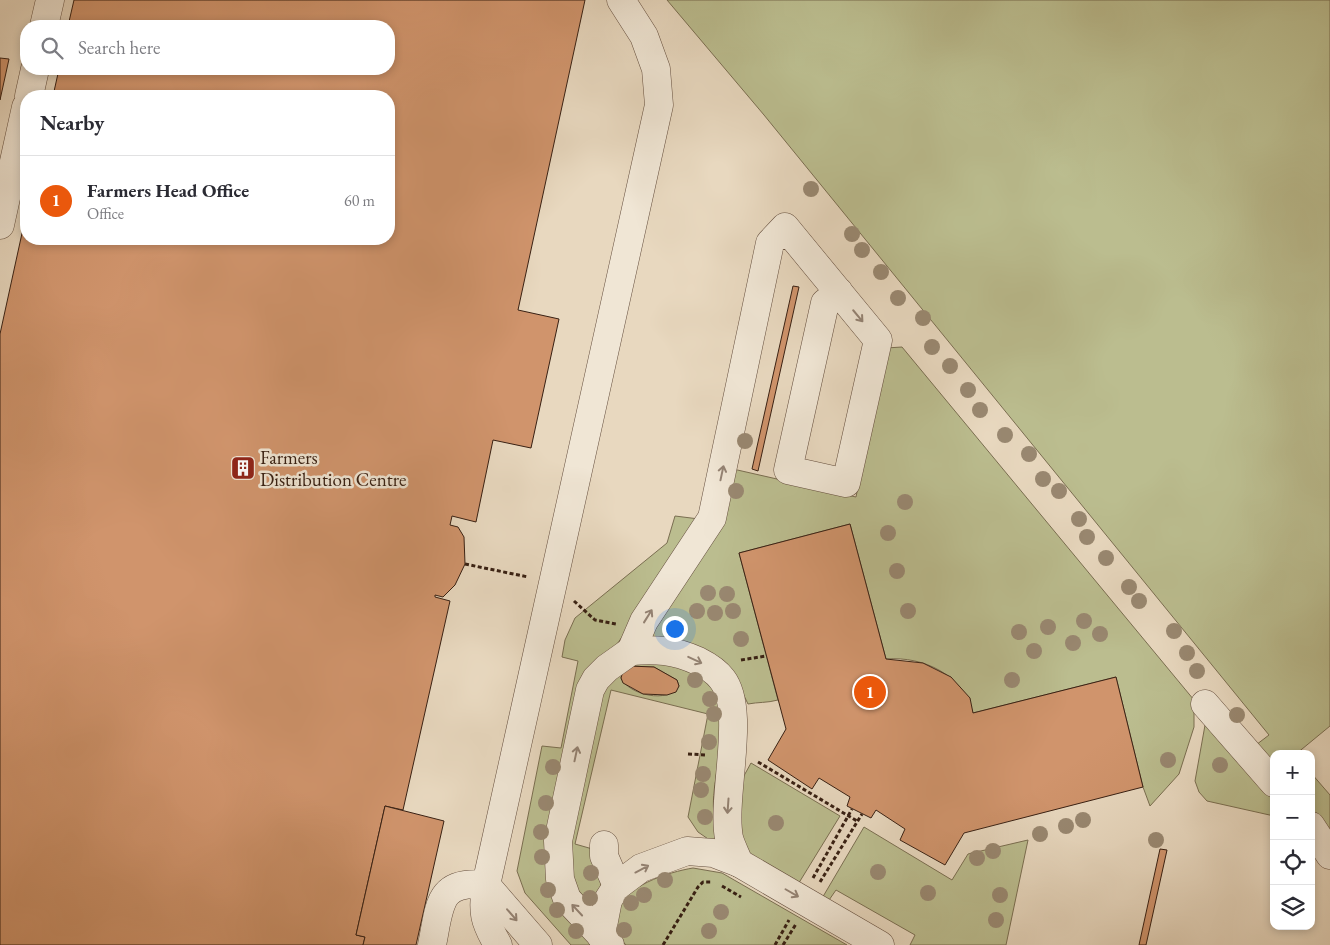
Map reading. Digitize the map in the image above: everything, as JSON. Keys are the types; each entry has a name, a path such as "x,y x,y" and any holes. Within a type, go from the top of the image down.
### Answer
{"lane":[{"path":"45,20 50,0"},
{"path":"498,945 485,921 483,908 486,885 659,105 656,69 644,36 622,0"},
{"path":"30,90 34,75"},
{"path":"0,225 20,134"},
{"path":"631,652 644,621 712,518 770,243 785,227 878,340 846,483 788,470 825,303 838,292"},
{"path":"605,940 567,899 560,879 558,841 590,690 596,679 607,668 631,652 658,649 687,656 707,665 723,679 730,697 733,727 728,823 729,839 739,863"},
{"path":"1205,704 1270,778"},
{"path":"1315,832 1330,855"},
{"path":"604,845 604,856 617,886"},
{"path":"605,940 608,900 617,886 642,868 687,851 713,853 739,863 880,945"},
{"path":"432,945 443,896 454,887 468,883 486,885 538,945"}],"path":[{"path":"688,754 752,758 857,821"},
{"path":"663,945 703,882 714,882 745,899"}],"green space":[{"path":"667,0 1330,0 1330,726 1301,750 1270,750 1270,768 1252,748 1269,735 764,115"},
{"path":"902,347 1194,700 1194,727 1179,774 1150,806 1143,787 1116,677 973,713 961,688 940,671 914,661 886,659 850,524 739,553 778,700 748,704 736,679 649,639 717,533 733,469 856,497 886,348"},
{"path":"675,516 707,520 617,644 590,672 552,823 600,945 571,945 525,893 517,871 542,746 561,748 578,661 562,657 565,640 575,618 667,543"},
{"path":"643,658 671,662 692,668 712,688 720,707 722,729 714,795 714,816 720,834 714,843 698,832 688,817 708,714 611,690 575,844 596,850 602,880 595,917 572,883 567,833 601,690 613,674","holes":["629,666 654,667 677,680 679,686 674,692 658,696 640,693 625,684 621,678 623,671"]},
{"path":"1207,714 1270,789 1270,815 1207,801 1199,792 1195,781"},
{"path":"751,763 840,816 797,886 759,865 743,846 734,807 740,783"},
{"path":"1315,778 1330,795 1330,844 1315,822"},
{"path":"864,827 952,880 968,854 1028,840 1006,945 910,945 915,935 836,890 827,903 821,900"},
{"path":"693,868 722,873 847,945 626,945 616,934 616,914 620,904 637,888 648,882"}],"building":[{"name":"Farmers Distribution Centre","path":"74,0 585,0 518,310 559,319 531,448 493,440 476,522 452,516 450,525 458,527 464,537 465,564 455,585 443,597 435,595 435,597 450,601 403,810 385,806 356,935 365,937 363,945 0,945 0,334 20,242 20,245 395,245 395,90 54,90 58,75 395,75 395,20 69,20"},
{"path":"0,58 9,59 0,100"},
{"path":"793,286 799,287 758,471 752,469"},
{"path":"850,524 886,659 923,663 951,677 970,698 973,713 1116,677 1143,787 964,833 945,865 900,840 905,829 876,810 871,818 847,806 850,797 819,778 812,789 768,760 786,729 739,553"},
{"path":"629,666 654,667 677,680 679,686 676,692 667,695 643,694 623,683 621,678 623,671"},
{"path":"385,806 444,821 416,945 363,945 365,937 356,935"},
{"path":"1160,849 1167,850 1146,945 1139,945"}],"place":[{"name":"Farmers Distribution Centre","path":"243,468"},
{"name":"Farmers Head Office","path":"870,692"}]}
